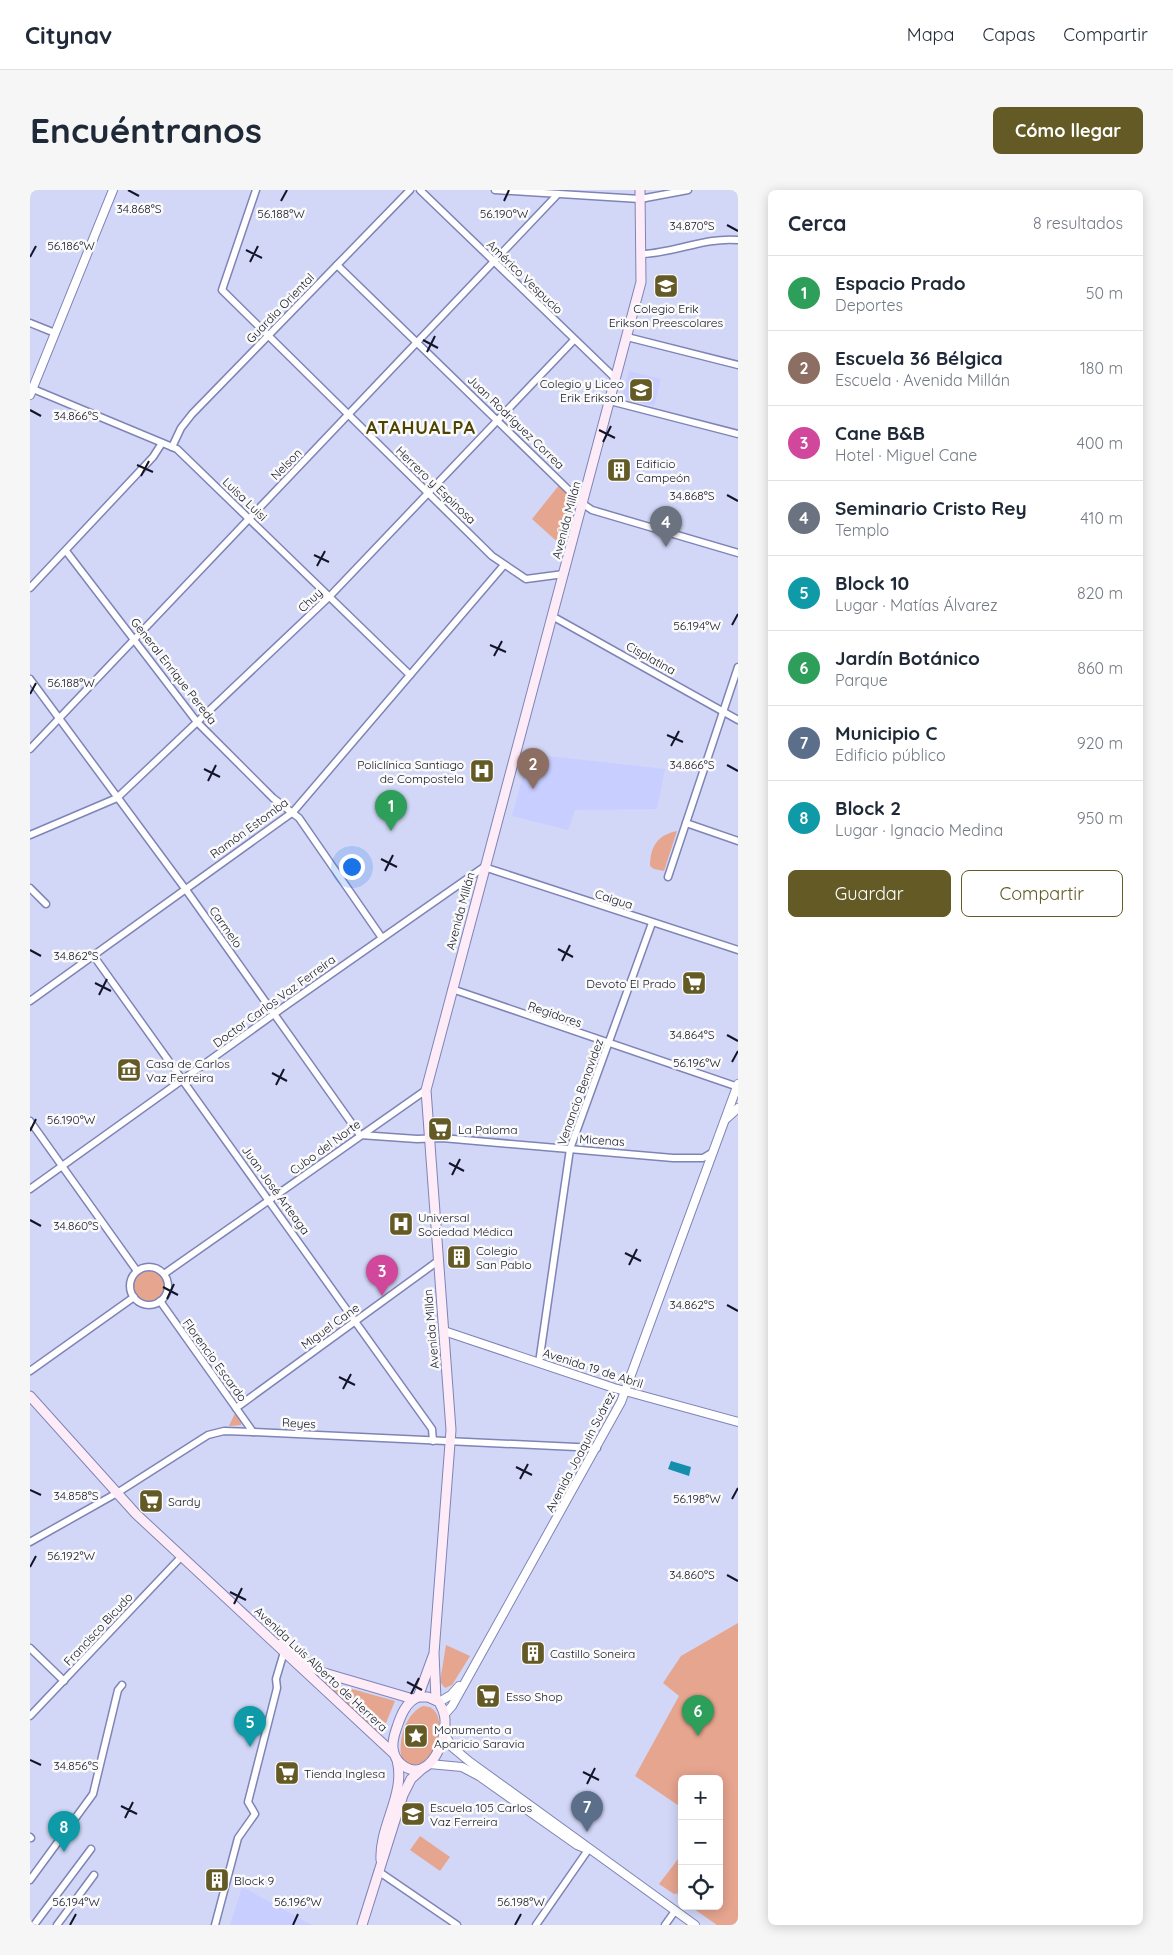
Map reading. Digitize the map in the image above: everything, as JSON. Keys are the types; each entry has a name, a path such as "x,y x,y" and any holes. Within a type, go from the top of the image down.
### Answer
{"main road":[{"name":"Avenida Millán","path":"437,1701 434,1653 451,1442 426,1090 641,282 640,195"},
{"name":"Avenida Luis Alberto de Herrera","path":"30,1396 117,1493 232,1604 395,1755"},
{"name":"Avenida Luis Alberto de Herrera","path":"232,1604 310,1666 361,1684 415,1698"},
{"name":"Avenida Millán","path":"415,1698 434,1653"},
{"path":"315,1682 320,1678 344,1684 361,1684"},
{"path":"362,1925 381,1860 386,1852 407,1786 437,1753 444,1733 444,1715 437,1701 415,1698 404,1709 396,1728 395,1755 398,1771 396,1792 380,1850 381,1860"},
{"path":"395,1755 408,1769 425,1767"}],"street":[{"path":"31,392 113,190"},
{"name":"Herrero y Espinosa","path":"256,190 222,290 348,415 504,565 526,579 564,574"},
{"name":"Guardia Oriental","path":"172,447 181,428 192,414 410,190"},
{"name":"Américo Vespucio","path":"420,190 616,379"},
{"path":"495,190 558,194 640,195 688,190"},
{"name":"Nelson","path":"30,749 558,194"},
{"path":"642,254 659,254 703,241 738,240"},
{"name":"Juan Rodríguez Correa","path":"337,265 583,504 592,510 738,553"},
{"path":"30,323 55,334"},
{"path":"627,337 738,365"},
{"name":"Chuy","path":"30,835 118,798 330,596 574,340"},
{"name":"Luisa Luisi","path":"31,392 172,447 330,596 410,675"},
{"path":"610,401 738,434"},
{"path":"30,588 66,551 162,443"},
{"name":"General Enrique Pereda","path":"66,551 197,722 273,798 293,812 303,822 382,938"},
{"name":"Ramón Estomba","path":"30,1001 293,812 504,565"},
{"name":"Cisplatina","path":"552,616 738,720"},
{"path":"668,877 738,667"},
{"name":"Carmelo","path":"30,680 185,888 360,1135"},
{"path":"686,823 738,841"},
{"name":"Caigua","path":"484,867 738,950"},
{"name":"Doctor Carlos Vaz Ferreira","path":"30,1189 274,1014 484,867"},
{"path":"30,888 46,904"},
{"name":"Venancio Benavidez","path":"539,1363 570,1149 652,923"},
{"name":"Juan José Arteaga","path":"93,955 432,1429 434,1442"},
{"name":"Regidores","path":"452,990 609,1045 738,1086"},
{"name":"Avenida Joaquín Suárez","path":"444,1715 452,1706 597,1448 625,1391 738,1086"},
{"name":"Cubo del Norte","path":"164,1274 426,1090"},
{"path":"724,1122 738,1108"},
{"path":"30,1121 137,1271"},
{"path":"360,1135 428,1139"},
{"name":"Micenas","path":"428,1139 442,1138 696,1159 713,1152"},
{"name":"Miguel Cane","path":"236,1408 438,1261"},
{"path":"153,1267 164,1274 168,1287 166,1294 160,1301 147,1304 134,1296 130,1283 137,1271 153,1267"},
{"path":"30,1371 134,1296"},
{"name":"Florencio Escardo","path":"160,1301 253,1432"},
{"name":"Avenida 19 de Abril","path":"444,1331 625,1391 738,1422"},
{"name":"Reyes","path":"30,1542 117,1493 208,1435 224,1431 597,1448"},
{"name":"Francisco Bicudo","path":"30,1716 182,1556"},
{"path":"30,1648 64,1681"},
{"path":"215,1925 238,1838 254,1814 248,1802 277,1688 276,1679 284,1652"},
{"name":"Avenida Joaquín Suárez","path":"437,1701 451,1695 467,1677"},
{"path":"30,1880 93,1794 118,1690 122,1685"},
{"path":"444,1733 458,1754 580,1841 588,1850"},
{"path":"425,1767 462,1767 479,1776 695,1925"},
{"path":"34,1925 92,1849"},
{"path":"536,1925 588,1850"},
{"path":"378,1871 457,1925"},
{"path":"57,1925 94,1875"},
{"path":"665,1925 675,1911"}],"shaded area":[{"name":"Colegio Erik Erikson Preescolares","path":"656,277 679,282 676,295 653,289"},
{"name":"Colegio y Liceo Erik Erikson","path":"629,371 661,379 654,406 622,398"},
{"path":"560,484 573,497 574,503 562,546 532,519"},
{"path":"529,754 665,769 657,809 575,810 568,830 512,816"},
{"path":"677,831 664,871 654,869 650,866 650,859 656,842 665,835"},
{"path":"149,1270 160,1275 165,1286 160,1297 149,1302 138,1297 133,1286 138,1275"},
{"path":"235,1413 241,1421 241,1425 229,1426"},
{"path":"671,1461 691,1467 689,1476 668,1469"},
{"path":"738,1623 738,1925 717,1925 695,1910 723,1910 723,1775 678,1775 678,1805 635,1776 679,1696 663,1683 681,1656"},
{"path":"446,1645 470,1656 452,1685 445,1688 440,1682"},
{"path":"320,1680 395,1701 381,1735 375,1733 343,1700 319,1682"},
{"path":"423,1706 433,1709 438,1718 437,1742 431,1754 423,1762 413,1765 402,1760 402,1737 411,1715"},
{"path":"420,1836 450,1857 440,1871 410,1850"},
{"path":"678,1859 678,1894 674,1894 659,1884"},
{"path":"242,1887 312,1925 230,1925"}],"place":[{"name":"Colegio Erik Erikson Preescolares","path":"666,286"},
{"name":"Colegio y Liceo Erik Erikson","path":"641,390"},
{"name":"Edificio Campeón","path":"619,470"},
{"name":"Seminario Cristo Rey","path":"666,547"},
{"name":"Policlínica Santiago de Compostela","path":"482,771"},
{"name":"Escuela 36 Bélgica","path":"533,789"},
{"name":"Espacio Prado","path":"391,831"},
{"name":"Devoto El Prado","path":"694,983"},
{"name":"Casa de Carlos Vaz Ferreira","path":"129,1070"},
{"name":"La Paloma","path":"440,1129"},
{"name":"Universal Sociedad Médica","path":"401,1224"},
{"name":"Colegio San Pablo","path":"459,1257"},
{"name":"Cane B&B","path":"382,1296"},
{"name":"Sardy","path":"151,1501"},
{"name":"Castillo Soneira","path":"533,1653"},
{"name":"Esso Shop","path":"488,1696"},
{"name":"Monumento a Aparicio Saravia","path":"416,1736"},
{"name":"Jardín Botánico","path":"698,1736"},
{"name":"Block 10","path":"250,1747"},
{"name":"Tienda Inglesa","path":"287,1773"},
{"name":"Escuela 105 Carlos Vaz Ferreira","path":"413,1814"},
{"name":"Municipio C","path":"587,1832"},
{"name":"Block 2","path":"64,1852"},
{"name":"Block 9","path":"217,1880"}],"district":[{"name":"ATAHUALPA","path":"421,427"}]}
